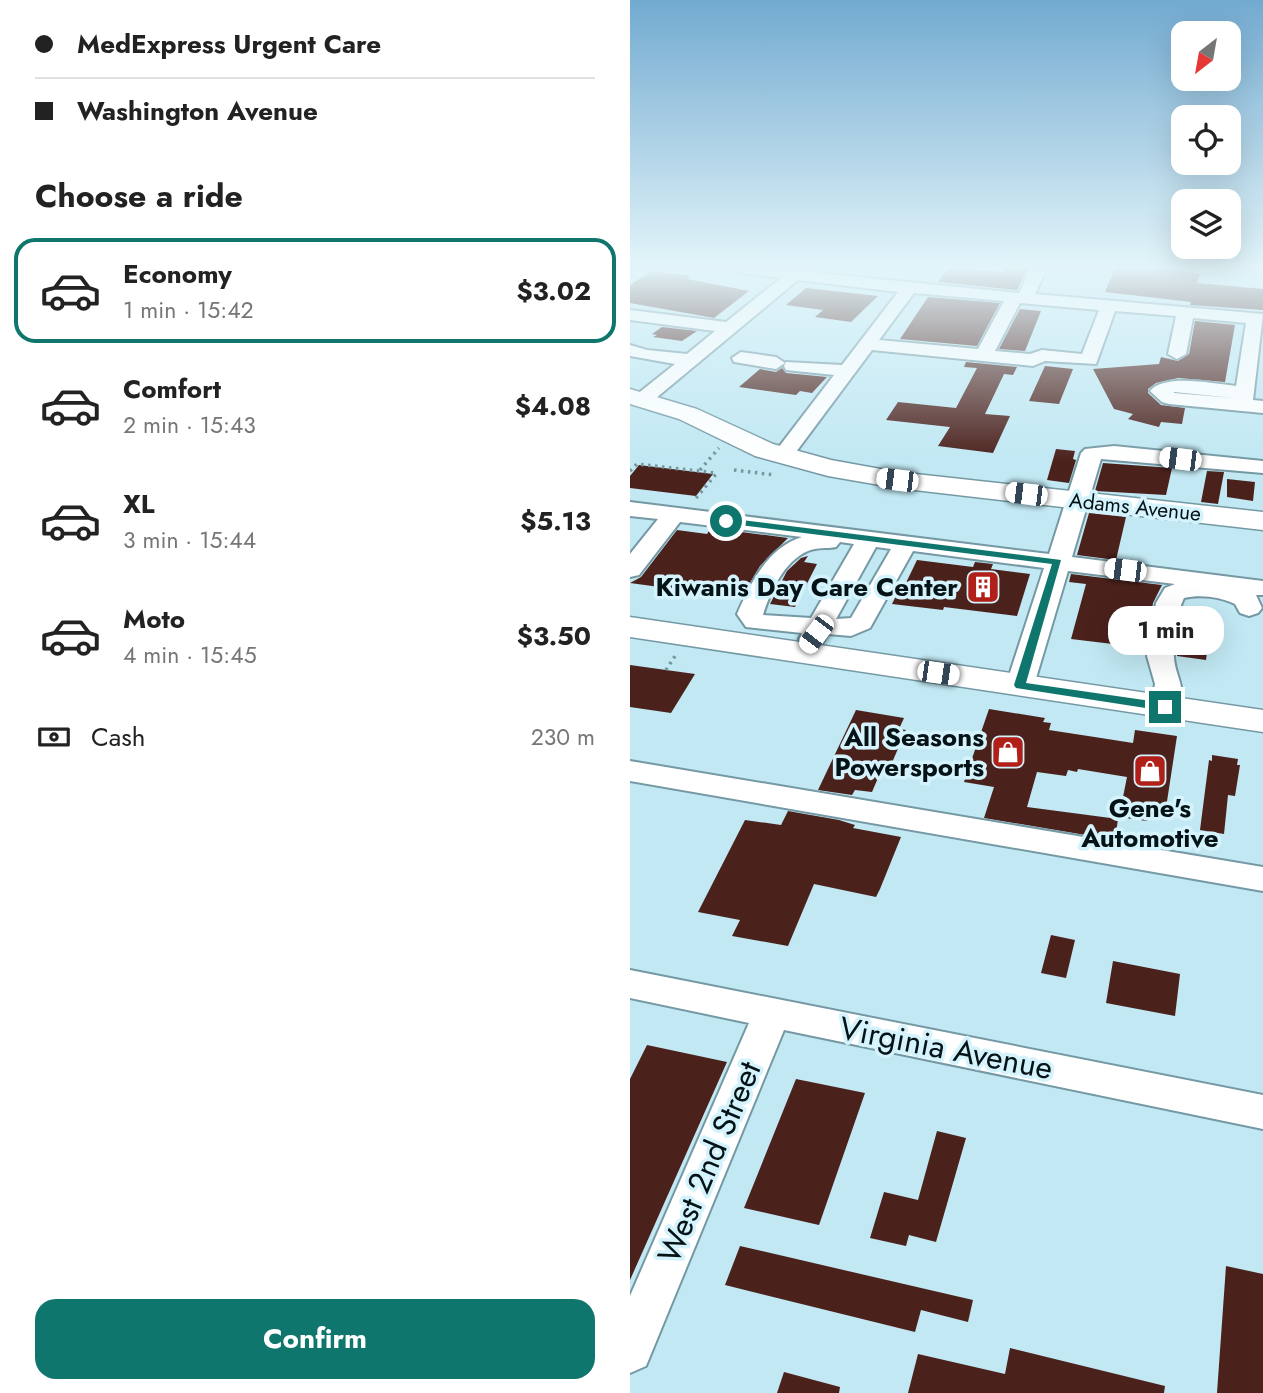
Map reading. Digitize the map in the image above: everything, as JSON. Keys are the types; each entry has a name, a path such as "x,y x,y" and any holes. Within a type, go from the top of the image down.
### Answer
{"main road":[{"name":"Adams Avenue","path":"634,401 688,414 745,442 783,456 864,475 1263,521"},
{"path":"630,627 747,633 810,640 1020,685 1263,722"}],"street":[{"path":"634,401 726,331"},
{"path":"783,456 876,331"},
{"path":"986,351 999,331"},
{"path":"866,344 1034,360 1042,355 1089,360 1100,331"},
{"path":"1177,354 1181,331"},
{"path":"1250,402 1258,331"},
{"path":"635,357 691,360"},
{"path":"741,358 846,371"},
{"path":"1020,685 1092,453 1114,452 1263,467"},
{"path":"632,564 679,506"},
{"path":"632,512 679,506 860,545"},
{"path":"747,633 750,614 773,568 789,550 814,540 860,545 906,543 1058,562 1256,598"},
{"path":"810,640 861,623 906,543"},
{"path":"810,640 860,545"},
{"path":"1165,707 1168,684 1160,656 1169,603 1174,593 1189,589 1235,594 1247,600 1256,598"},
{"path":"630,771 1263,879"},
{"name":"Virginia Avenue","path":"630,984 1263,1112"},
{"name":"West 2nd Street","path":"630,1350 772,1013"}],"path":[{"path":"699,471 720,446"},
{"path":"630,471 637,464 717,473 697,499 679,506"},
{"path":"666,670 675,656"}],"building":[{"path":"656,331 697,331 682,341 653,337 657,335 652,334"},
{"path":"905,331 985,331 977,346 900,339"},
{"path":"1008,331 1033,331 1025,351 999,349"},
{"path":"1193,331 1234,331 1225,382 1178,378 1156,383 1148,389 1148,393 1161,405 1185,408 1182,424 1161,422 1159,427 1128,419 1133,414 1114,409 1093,369 1159,364 1161,357 1178,361 1189,354"},
{"path":"966,362 1017,367 1013,375 1004,374 985,414 1010,416 993,453 938,446 950,427 886,420 898,402 956,408 977,368 964,367"},
{"path":"1045,366 1073,369 1059,404 1029,401"},
{"path":"782,368 786,373 827,377 812,393 800,391 796,395 739,387 760,369 776,372"},
{"path":"1056,449 1075,451 1073,459 1076,460 1069,483 1047,480"},
{"path":"1103,463 1172,468 1166,495 1095,491"},
{"path":"639,465 713,474 696,496 630,488 630,476"},
{"path":"1207,471 1224,472 1218,504 1201,502"},
{"path":"1227,479 1255,482 1253,501 1227,497"},
{"path":"1089,513 1126,517 1116,560 1077,555"},
{"path":"711,528 788,538 760,566 741,598 630,583 641,577 677,530 707,534"},
{"path":"808,556 804,562 817,564 795,607 770,604 787,571 801,558"},
{"name":"Kiwanis Day Care Center","path":"917,560 973,567 975,562 993,564 991,569 1030,574 1017,616 892,604"},
{"path":"1071,574 1162,585 1153,603 1146,648 1071,639 1086,584 1069,582"},
{"path":"1179,625 1210,629 1206,660 1177,656"},
{"path":"630,665 695,674 671,713 630,707"},
{"path":"989,709 1045,718 1043,722 1051,723 1049,730 1133,743 1135,730 1177,736 1166,808 1150,806 1147,821 1119,817 1127,777 1078,769 1077,772 1068,770 1066,776 1037,772 1027,807 1118,819 1115,840 984,818 994,787 964,782"},
{"path":"856,710 904,718 899,729 906,730 891,765 884,764 872,792 855,790 852,795 818,790"},
{"path":"1212,755 1238,759 1237,765 1240,765 1235,796 1228,795 1224,834 1200,830 1209,760 1212,761"},
{"path":"788,811 839,820 855,825 853,828 901,837 876,897 814,884 788,946 732,936 740,920 698,912 745,820 781,825"},
{"path":"1051,935 1075,940 1066,978 1041,973"},
{"path":"1113,961 1180,974 1175,1016 1106,1003"},
{"path":"647,1045 727,1062 630,1280 630,1079"},
{"path":"796,1079 865,1093 819,1225 744,1208"},
{"path":"937,1131 966,1138 936,1242 909,1235 906,1246 870,1238 884,1192 918,1200"},
{"path":"740,1246 973,1300 968,1322 921,1310 915,1332 725,1285"},
{"path":"1226,1266 1263,1274 1263,1393 1217,1393"},
{"path":"1010,1348 1165,1386 1164,1393 908,1393 918,1354 1005,1374"},
{"path":"784,1372 840,1387 839,1393 777,1393"}],"place":[{"name":"Kiwanis Day Care Center","path":"983,587"},
{"name":"All Seasons Powersports","path":"1008,752"},
{"name":"Gene's Automotive","path":"1150,771"}],"route":[{"path":"726,521 1058,562 1020,685 1165,707"}]}
